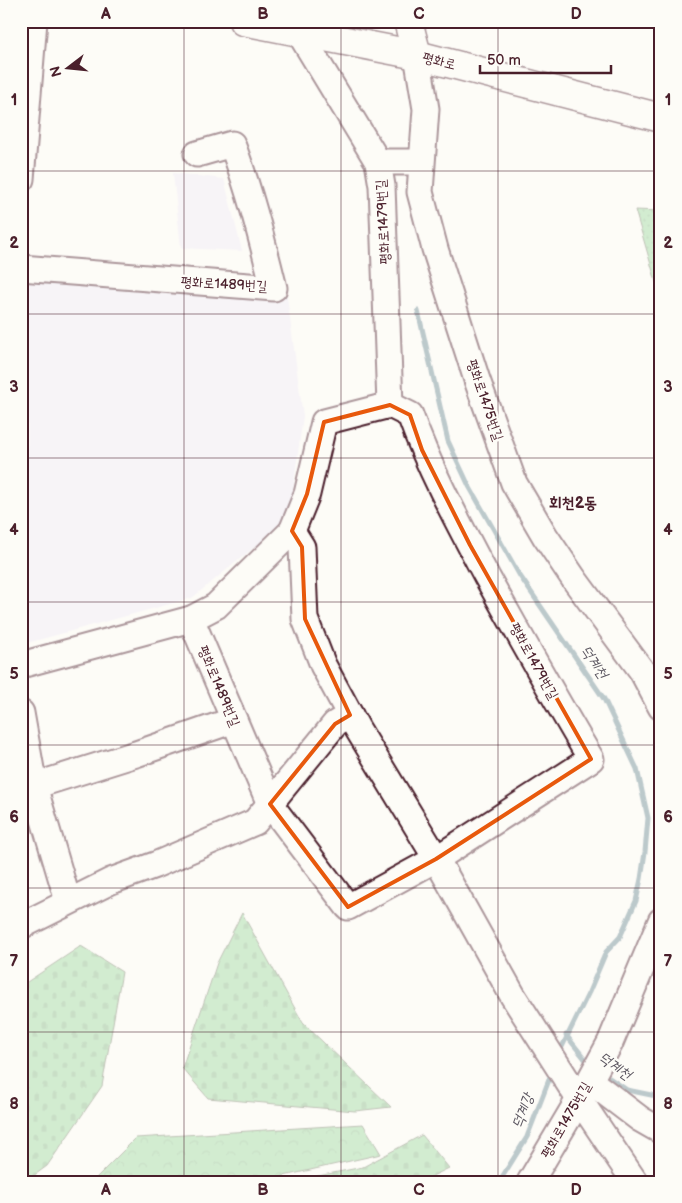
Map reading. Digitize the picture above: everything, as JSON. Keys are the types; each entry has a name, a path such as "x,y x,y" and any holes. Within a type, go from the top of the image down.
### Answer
{"main road":[{"name":"평화로","path":"243,21 418,55 661,118"},
{"path":"408,21 418,55"}],"street":[{"path":"21,179 34,21"},
{"name":"평화로1479번길","path":"310,34 378,162 382,196 390,405 410,415 422,450 470,545 543,679 591,759 436,859"},
{"name":"평화로1475번길","path":"418,55 426,110 420,192 477,380 514,483 564,565 642,671 661,707"},
{"name":"평화로1489번길","path":"21,268 274,288 257,220 232,144 197,154"},
{"path":"378,162 421,162"},
{"path":"21,665 191,619 216,606 292,531 307,494 324,422 390,405"},
{"path":"292,531 302,546 305,619 323,665 513,996 562,1071 590,1080 640,1119 661,1131"},
{"name":"평화로1489번길","path":"191,619 270,804 348,907 436,859"},
{"path":"21,713 27,788 68,901"},
{"path":"21,926 111,881 155,865 255,822 335,724 350,715"},
{"path":"27,788 136,754 234,720"},
{"name":"평화로1475번길","path":"530,1182 610,1044 661,921"},
{"path":"590,1080 636,1182"}],"highlighted area":[{"path":"390,405 410,415 422,450 470,545 591,759 436,859 348,907 270,804 335,724 350,715 305,619 302,547 292,531 307,494 324,422"}],"shaded area":[{"path":"173,173 224,179 242,251 181,248"},
{"path":"28,282 286,289 303,416 289,519 192,598 27,643"}],"green space":[{"path":"635,210 661,211 661,299"},
{"path":"242,913 303,1023 391,1107 355,1111 208,1098 182,1068 217,963"},
{"path":"81,946 122,972 102,1086 47,1166 25,1182 21,1182 21,986"},
{"path":"363,1124 381,1154 266,1180 266,1182 92,1182 136,1138"},
{"path":"422,1135 449,1168 420,1182 288,1182 363,1167"}],"waterway":[{"name":"덕계천","path":"418,311 448,441 469,486 520,576 604,699 637,769 648,818 645,852 636,901 620,937 606,952 559,1053"},
{"name":"덕계천","path":"566,1035 589,1064"},
{"name":"덕계강","path":"499,1182 527,1137 552,1072"},
{"name":"덕계천","path":"602,1073 627,1090 661,1097"}],"district":[{"name":"회천2동","path":"573,503"}]}
